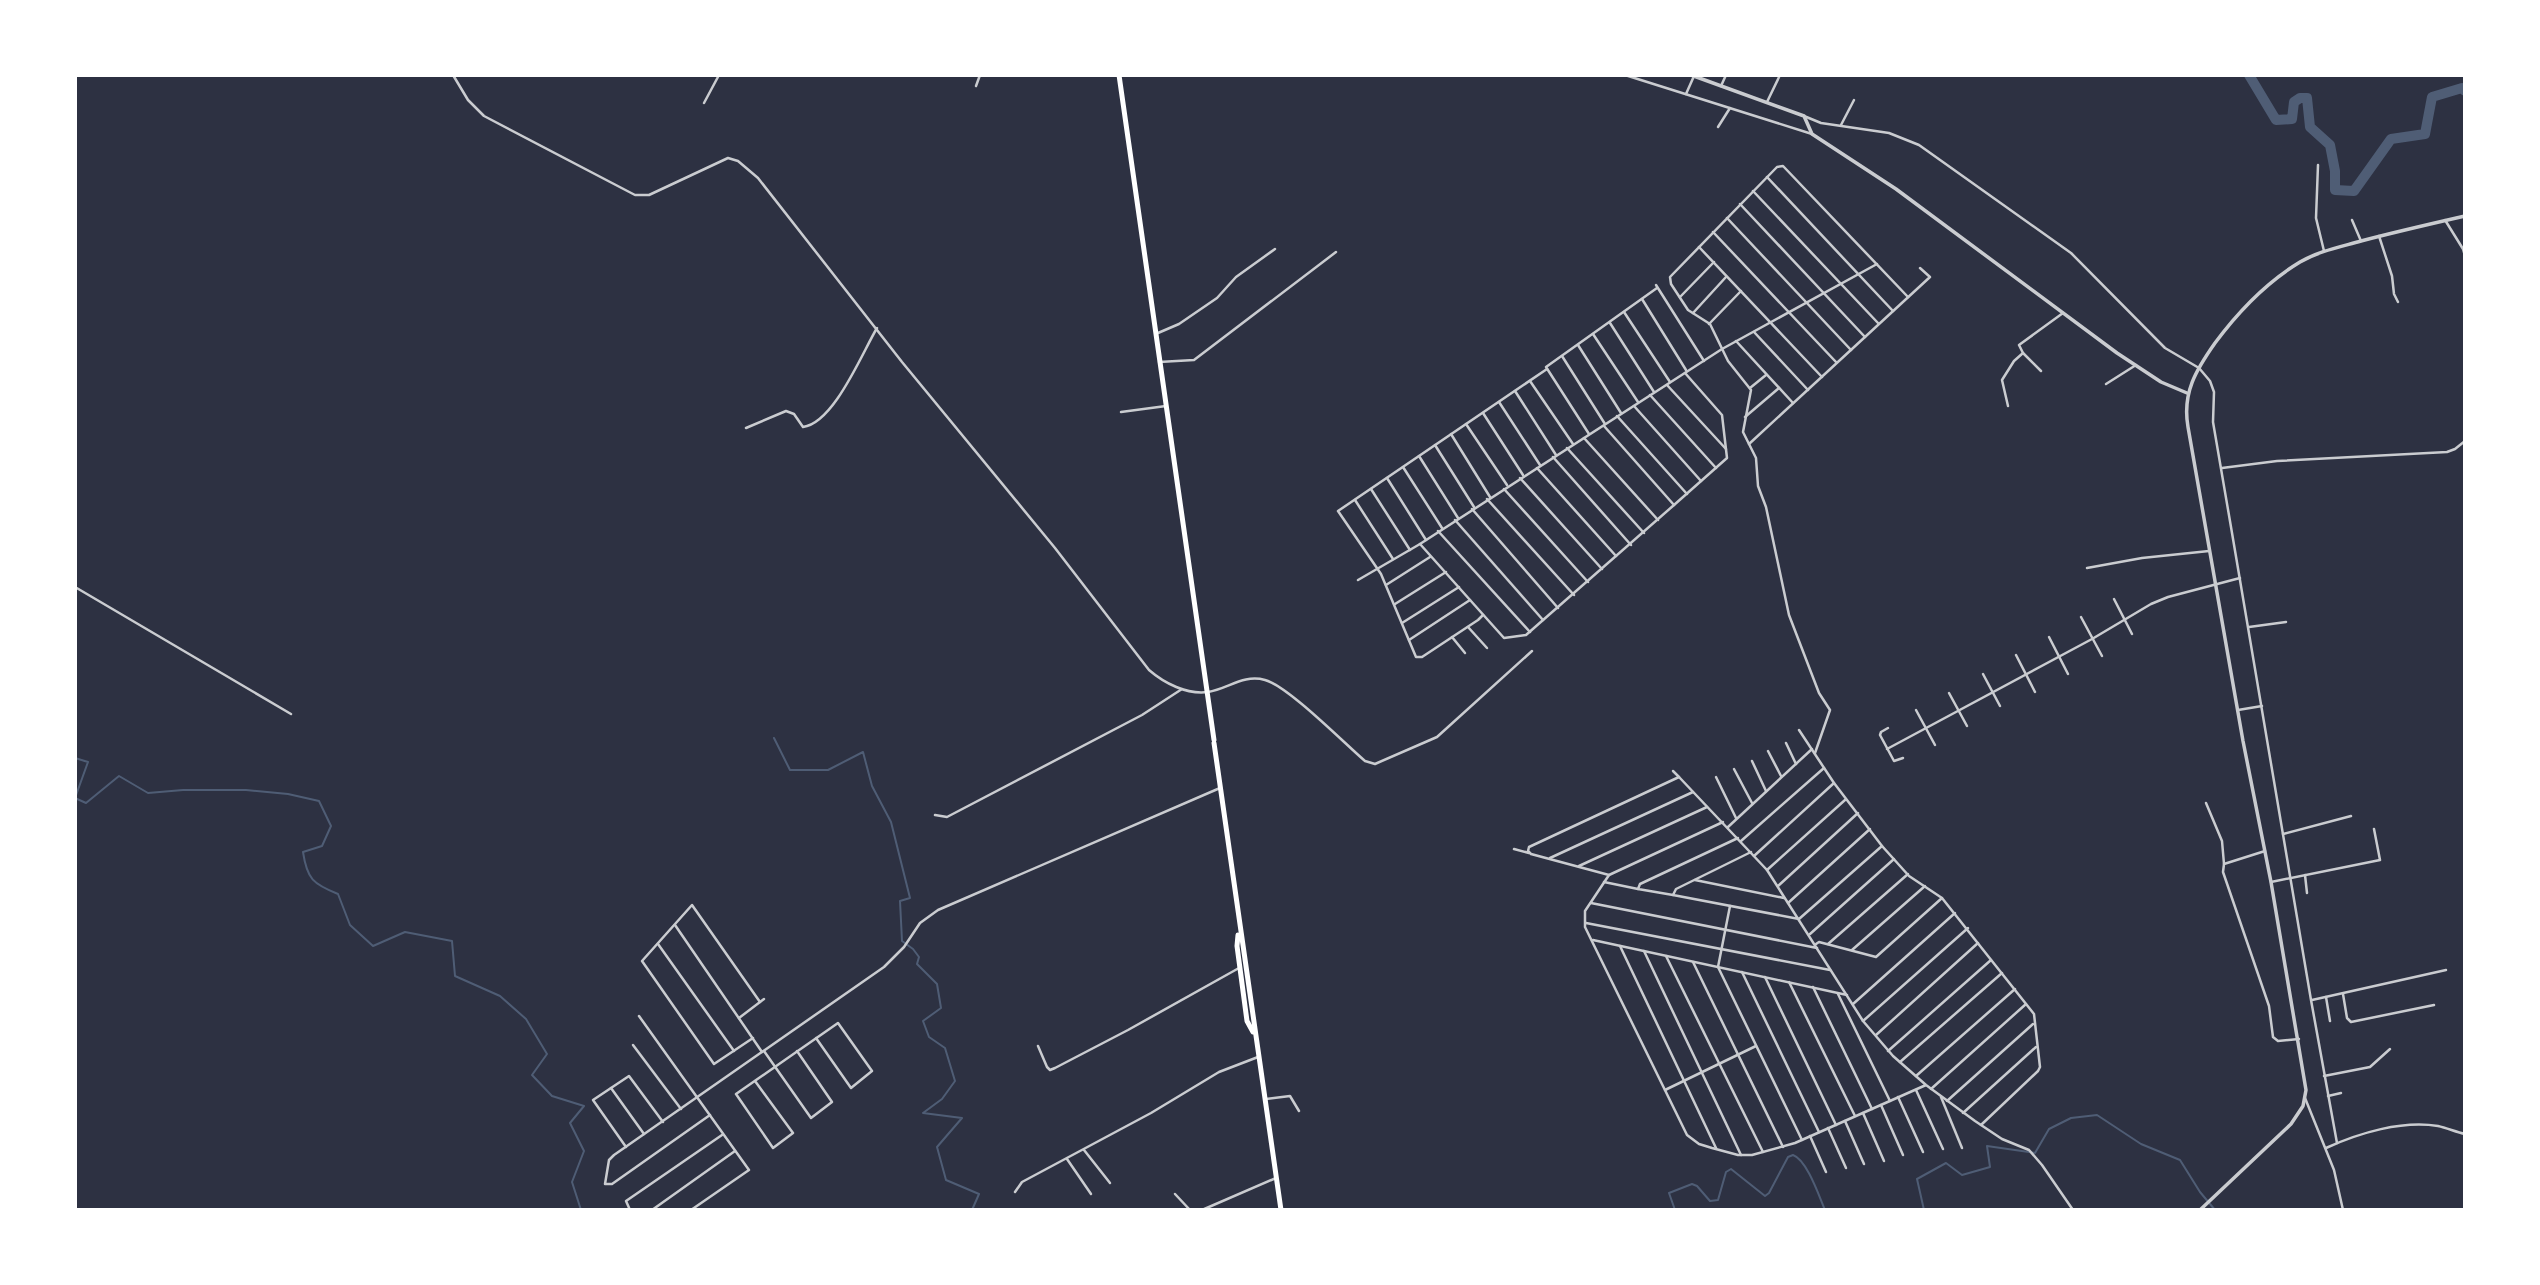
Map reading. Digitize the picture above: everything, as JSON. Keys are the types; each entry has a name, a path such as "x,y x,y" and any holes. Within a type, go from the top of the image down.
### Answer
{"highway":[{"path":"1119,75 1281,1210"},
{"path":"1239,925 1237,946 1247,1021 1256,1036"}],"street":[{"path":"453,75 468,100 484,116 635,195 649,195 728,158 738,161 758,178 1157,677 1181,689 1207,692 1249,678 1267,680 1277,685 1364,761 1375,764 1437,737 1532,651"},
{"path":"704,103 719,75"},
{"path":"976,86 980,75"},
{"path":"1625,75 1812,134 1906,196 2136,365 2161,382 2187,393"},
{"path":"1721,86 1726,75"},
{"path":"1767,102 1780,75"},
{"path":"1686,94 1692,76 1821,123 1889,133 1919,145 2071,253 2165,348 2199,368 2210,381 2214,391 2213,422 2337,1143"},
{"path":"1841,125 1854,100"},
{"path":"1718,127 1730,108"},
{"path":"1804,116 1812,134"},
{"path":"2318,164 2316,218 2324,251"},
{"path":"1728,827 1813,751 1830,710 1819,693 1789,615 1766,507 1758,486 1756,458 1742,428 1752,393 1728,361 1709,324 1693,313 1671,284 1670,277 1777,167 1783,166 1908,298"},
{"path":"1767,177 1893,311"},
{"path":"1753,191 1879,324"},
{"path":"1740,204 1865,337"},
{"path":"2202,1208 2291,1124 2303,1106 2306,1090 2272,882 2238,710 2186,417 2187,393 2199,368 2223,333 2263,290 2299,263 2324,251 2465,216"},
{"path":"1727,218 1851,350"},
{"path":"2352,220 2361,241"},
{"path":"2445,220 2465,256"},
{"path":"1713,232 1836,363"},
{"path":"2379,236 2398,302"},
{"path":"1699,247 1822,377"},
{"path":"1155,334 1179,324 1217,298 1236,278 1275,248"},
{"path":"1159,362 1194,360 1336,252"},
{"path":"1680,297 1714,262"},
{"path":"1358,580 1420,544 1723,349 1877,264"},
{"path":"1749,444 1930,277 1920,268"},
{"path":"1693,313 1727,276"},
{"path":"1589,434 1546,367 1610,323 1657,286 1704,361"},
{"path":"1709,324 1741,291"},
{"path":"1420,544 1504,638 1517,638 1530,633 1544,621 1727,458 1722,415 1686,372 1642,299"},
{"path":"1624,312 1669,383 1727,450"},
{"path":"2041,371 2019,348 2021,342 2063,313"},
{"path":"1610,323 1652,394 1716,468"},
{"path":"746,428 786,411 794,414 803,427 821,418 844,387 877,328"},
{"path":"1754,332 1808,390"},
{"path":"1594,334 1639,402"},
{"path":"1737,341 1793,403"},
{"path":"1578,345 1619,415 1687,494"},
{"path":"2008,406 2002,380 2014,361 2023,353"},
{"path":"1562,356 1604,425 1674,505"},
{"path":"2106,384 2136,365"},
{"path":"1483,615 1418,658 1414,655 1386,585 1338,511 1548,369"},
{"path":"1750,388 1766,374"},
{"path":"1530,380 1573,444"},
{"path":"1745,417 1779,388"},
{"path":"1515,391 1555,456 1631,545"},
{"path":"1499,402 1538,466 1617,557"},
{"path":"1121,412 1166,406"},
{"path":"1634,406 1701,481"},
{"path":"1483,412 1522,477 1603,570"},
{"path":"1466,424 1506,487 1588,583"},
{"path":"1451,434 1489,498 1574,595"},
{"path":"1584,438 1658,520"},
{"path":"2222,468 2277,461 2447,452 2465,441"},
{"path":"1435,445 1473,508 1558,608"},
{"path":"1567,448 1644,533"},
{"path":"1419,456 1456,519 1544,621"},
{"path":"1403,467 1440,530 1530,633"},
{"path":"1387,478 1426,540"},
{"path":"1371,489 1410,550"},
{"path":"1355,500 1393,559"},
{"path":"2087,568 2142,558 2211,551"},
{"path":"1386,585 1431,556"},
{"path":"1395,605 1446,572"},
{"path":"1887,749 2161,599 2240,578"},
{"path":"75,587 291,714"},
{"path":"1402,623 1458,587"},
{"path":"2114,599 2132,634"},
{"path":"1409,640 1470,600"},
{"path":"2081,617 2102,656"},
{"path":"2249,626 2286,622"},
{"path":"1468,627 1487,648"},
{"path":"1452,637 1465,653"},
{"path":"2049,637 2068,674"},
{"path":"2016,655 2035,692"},
{"path":"1983,674 2000,706"},
{"path":"935,815 947,817 1142,715 1181,689"},
{"path":"1949,693 1967,726"},
{"path":"2238,710 2262,706"},
{"path":"1916,710 1935,745"},
{"path":"1888,728 1880,733 1887,749 1895,762 1903,758"},
{"path":"1799,730 1834,783 1882,846 1908,874 1942,898 2034,1014 2040,1067 2036,1075 1980,1125"},
{"path":"1786,743 1796,764"},
{"path":"1768,751 1782,777"},
{"path":"1752,761 1766,791"},
{"path":"1638,889 1640,884 1739,840 1824,768"},
{"path":"1734,769 1752,804"},
{"path":"1673,771 1767,870 1863,1021 1888,1051 1926,1086 1980,1125 2002,1139 2029,1150 2073,1210"},
{"path":"1529,853 1528,849 1533,844 1679,776"},
{"path":"1716,777 1737,819"},
{"path":"1673,895 1676,889 1752,854 1834,783"},
{"path":"710,1115 612,1184 605,1184 609,1160 884,967 905,947 920,923 938,910 1220,788"},
{"path":"1550,858 1693,792"},
{"path":"1767,870 1846,799"},
{"path":"2206,803 2222,841 2223,872 2269,1006 2273,1037 2278,1041 2298,1039"},
{"path":"1579,866 1707,807"},
{"path":"1778,886 1858,813"},
{"path":"2283,834 2351,816"},
{"path":"1723,822 1609,875 1585,912 1584,923 1686,1135 1699,1144 1741,1155 1763,1152 1802,1140 1926,1086"},
{"path":"1788,903 1870,829"},
{"path":"2272,882 2380,860 2374,829"},
{"path":"1799,919 1882,846"},
{"path":"1514,849 1609,875"},
{"path":"2224,864 2265,851"},
{"path":"1809,936 1894,859"},
{"path":"1828,944 1908,874"},
{"path":"2305,875 2307,892"},
{"path":"1695,880 1784,898"},
{"path":"1604,882 1799,919"},
{"path":"1852,950 1925,886"},
{"path":"1816,946 1819,942 1875,957 1942,898"},
{"path":"1591,903 1816,946"},
{"path":"739,1018 762,1000 692,905 642,961 643,964 714,1064 753,1038"},
{"path":"1730,906 1718,967 1802,1140"},
{"path":"1852,1004 1955,913"},
{"path":"1584,923 1830,970"},
{"path":"675,925 811,1118 832,1101 797,1051"},
{"path":"1863,1021 1968,928"},
{"path":"1593,940 1847,995"},
{"path":"1875,1036 1978,943"},
{"path":"658,944 734,1051"},
{"path":"1620,946 1717,1149"},
{"path":"1644,951 1741,1155"},
{"path":"1666,956 1763,1152"},
{"path":"1888,1051 1991,960"},
{"path":"1693,962 1783,1147"},
{"path":"1038,1046 1050,1070 1240,967"},
{"path":"2311,1000 2446,971"},
{"path":"1742,972 1819,1132"},
{"path":"1900,1062 2002,973"},
{"path":"1765,977 1836,1125"},
{"path":"1789,982 1855,1116"},
{"path":"1813,987 1872,1109"},
{"path":"1916,1076 2015,989"},
{"path":"1838,993 1891,1101"},
{"path":"2343,994 2347,1018 2351,1022 2434,1005"},
{"path":"2326,997 2330,1021"},
{"path":"1931,1089 2026,1004"},
{"path":"639,1016 749,1170 691,1210"},
{"path":"755,1081 793,1133 773,1148 736,1094 797,1051 816,1038 838,1023 872,1070 851,1088 816,1038"},
{"path":"1947,1101 2034,1023"},
{"path":"634,1045 681,1109"},
{"path":"1665,1090 1756,1046"},
{"path":"1963,1113 2037,1046"},
{"path":"2324,1076 2370,1067 2390,1049"},
{"path":"1015,1192 1021,1182 1165,1105 1219,1072 1259,1057"},
{"path":"626,1147 593,1100 629,1076 663,1122"},
{"path":"611,1088 644,1134"},
{"path":"1916,1090 1943,1149"},
{"path":"2328,1096 2341,1093"},
{"path":"1265,1099 1290,1096 1299,1111"},
{"path":"1898,1097 1923,1152"},
{"path":"1941,1097 1962,1148"},
{"path":"2305,1098 2326,1148 2343,1210"},
{"path":"1881,1105 1903,1155"},
{"path":"1863,1113 1884,1161"},
{"path":"1845,1121 1864,1164"},
{"path":"2326,1148 2357,1135 2398,1127 2437,1126 2465,1134"},
{"path":"1828,1128 1846,1168"},
{"path":"630,1210 626,1201 723,1134"},
{"path":"1810,1136 1826,1172"},
{"path":"1084,1150 1110,1183"},
{"path":"652,1210 735,1151"},
{"path":"1067,1159 1091,1194"},
{"path":"1202,1210 1276,1178"},
{"path":"1175,1194 1189,1210"}],"waterway":[{"path":"2249,75 2276,120 2292,119 2294,102 2307,98 2310,127 2330,145 2335,190 2354,191 2391,139 2425,134 2432,97 2462,88 2465,91"},
{"path":"774,738 790,770 828,770 863,752 872,786 891,822 910,898 900,901 902,941 913,949 919,957 917,964 937,984 941,1008 923,1021 929,1037 945,1048 955,1081 942,1099 923,1113 962,1118 937,1147 946,1180 979,1194 972,1210"},
{"path":"75,758 88,762 75,798 86,803 119,776 148,793 246,790 288,794 319,801 331,826 322,846 303,852 305,861 309,875 323,887 338,894 350,925 373,946 405,932 452,941 455,976 500,996 526,1019 547,1054 532,1075 552,1096 584,1106 570,1123 584,1151 572,1182 581,1210"},
{"path":"1924,1210 1917,1179 1946,1163 1962,1175 1990,1167 1987,1146 2035,1153 2049,1129 2071,1118 2097,1115 2141,1144 2180,1160 2215,1210"},
{"path":"1675,1210 1669,1193 1692,1184 1710,1201 1718,1200 1726,1172 1731,1169 1765,1196 1788,1157 1793,1155 1808,1171 1825,1210"}]}
